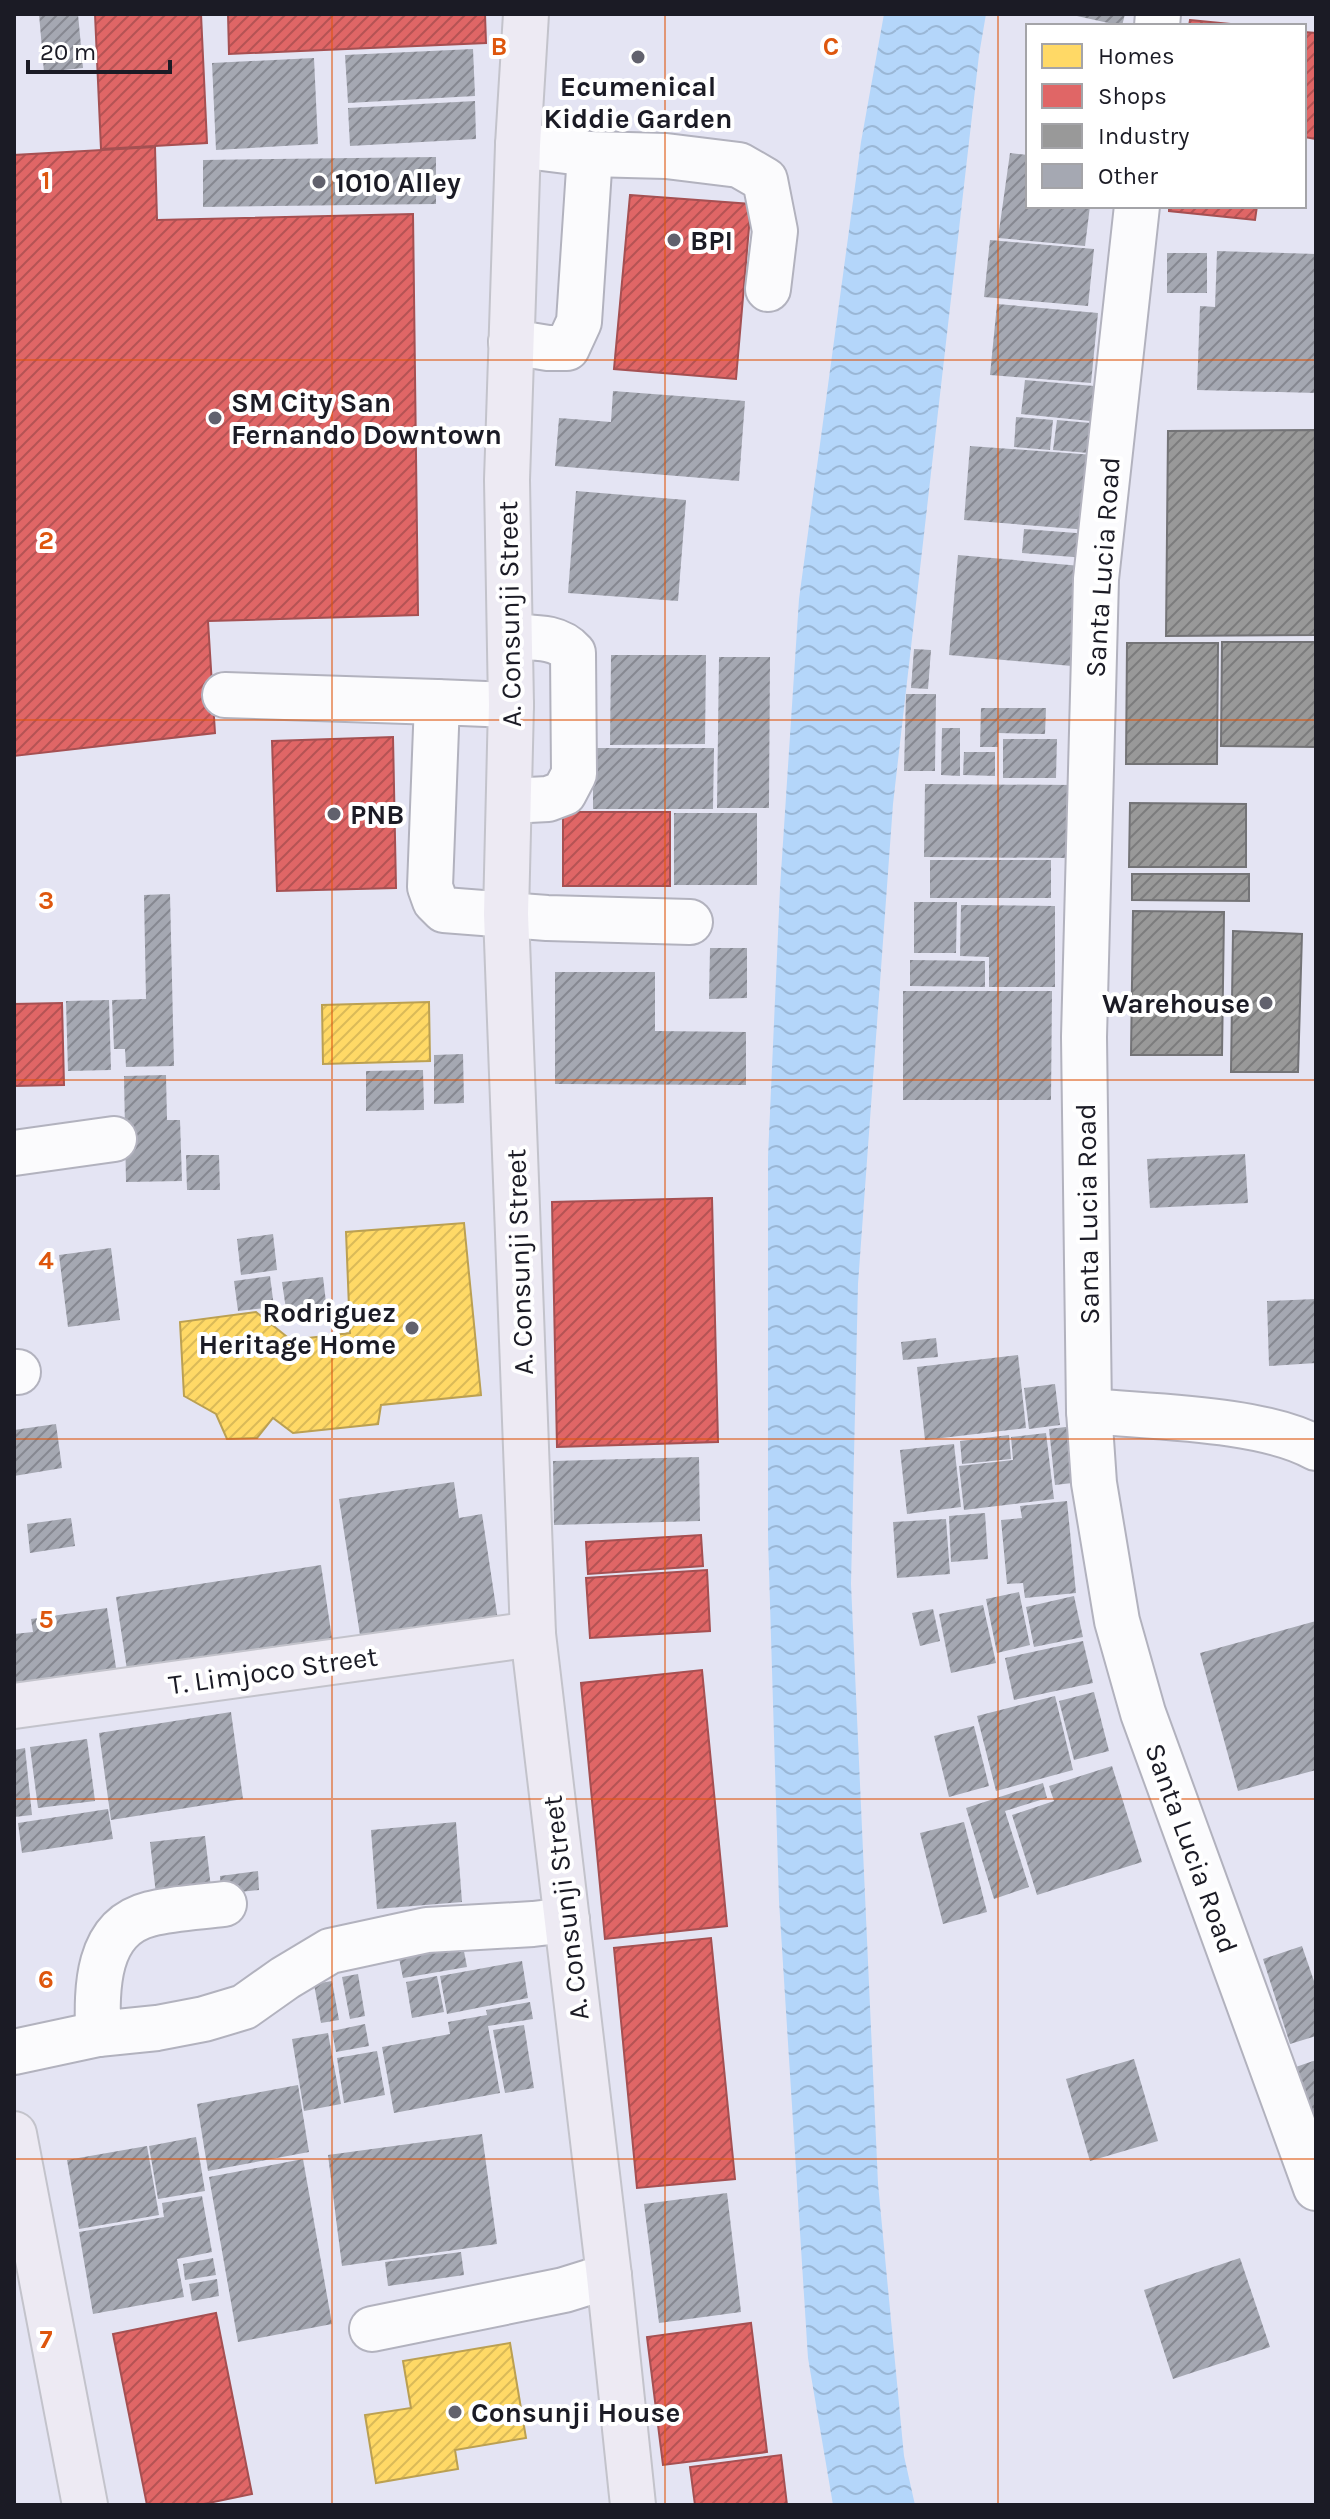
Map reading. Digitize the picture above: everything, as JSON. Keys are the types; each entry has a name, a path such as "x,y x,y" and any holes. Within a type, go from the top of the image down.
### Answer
{"main road":[{"name":"A. Consunji Street","path":"526,14 518,145 507,480 511,705 506,914 533,1634 633,2505"},
{"name":"T. Limjoco Street","path":"14,1706 533,1634"},
{"path":"14,2134 85,2505"}],"street":[{"path":"518,145 590,154 666,156 739,165 765,180 775,231 768,289"},
{"path":"511,342 567,348 579,322 590,154"},
{"name":"Santa Lucia Road","path":"1137,208 1096,579 1084,1037 1089,1411 1094,1483 1117,1621 1143,1713 1316,2188"},
{"path":"509,801 548,799 564,793 574,774 573,653 564,644 510,637"},
{"path":"225,695 511,705"},
{"path":"437,702 430,887 435,901 444,910 547,918 690,922"},
{"path":"14,1153 114,1139"},
{"path":"1089,1411 1224,1424 1297,1438 1316,1448"},
{"path":"98,2034 97,1988 107,1948 120,1932 132,1921 150,1914 224,1904"},
{"path":"14,2052 98,2034 204,2019 244,2007 330,1951 427,1930 567,1920"},
{"path":"372,2329 564,2290 609,2276"}],"water":[{"path":"884,14 986,14 893,804 858,1284 851,1584 878,2184 904,2456 915,2505 833,2505 808,2358 779,1901 768,1538 768,1157 780,888 799,599 861,142"}],"building: Homes":[{"path":"429,1002 430,1061 323,1064 322,1005"},
{"name":"Rodriguez Heritage Home","path":"464,1223 481,1395 381,1405 378,1424 293,1433 273,1418 257,1438 227,1439 216,1414 184,1396 180,1322 256,1312 291,1340 350,1333 346,1232"},
{"name":"Consunji House","path":"510,2343 526,2438 455,2450 458,2469 376,2483 365,2415 411,2408 403,2361"}],"building: Shops":[{"path":"95,14 201,14 207,143 101,149"},
{"path":"228,14 485,14 486,43 229,54"},
{"path":"1190,20 1231,24 1189,24"},
{"path":"1306,32 1316,33 1316,139 1306,137"},
{"name":"SM City San Fernando Downtown","path":"155,147 157,220 413,214 418,615 208,621 215,733 14,756 14,155"},
{"path":"630,195 751,204 736,379 614,369"},
{"path":"1169,208 1257,208 1255,220 1169,211"},
{"name":"PNB","path":"393,737 396,888 277,891 272,741"},
{"path":"563,812 670,812 670,886 563,886"},
{"path":"62,1003 64,1085 14,1086 14,1004"},
{"path":"712,1198 718,1442 557,1447 552,1202"},
{"path":"701,1535 703,1566 588,1574 586,1542"},
{"path":"707,1570 710,1631 590,1638 586,1578"},
{"path":"702,1670 727,1926 605,1939 581,1683"},
{"path":"711,1938 735,2179 637,2188 614,1948"},
{"path":"216,2313 252,2494 199,2505 147,2505 113,2334"},
{"path":"751,2323 767,2452 663,2465 647,2337"},
{"path":"781,2455 787,2505 695,2505 690,2467"}],"building: Industry":[{"path":"1316,430 1316,635 1166,636 1168,431"},
{"path":"1222,642 1316,642 1316,747 1221,746"},
{"path":"1127,643 1218,643 1217,764 1126,764"},
{"path":"1130,803 1246,804 1246,867 1129,867"},
{"path":"1132,874 1249,874 1249,901 1132,900"},
{"path":"1133,911 1224,912 1222,1055 1131,1055"},
{"name":"Warehouse","path":"1233,931 1302,934 1298,1072 1231,1072"}],"building: Other":[{"path":"39,14 78,14 83,68 44,72"},
{"path":"1068,14 1125,14 1122,24"},
{"path":"473,49 475,96 348,103 345,55"},
{"path":"314,58 318,144 216,150 212,63"},
{"path":"475,101 476,139 350,146 348,108"},
{"path":"1010,153 1026,155 1026,208 1090,208 1085,246 998,238"},
{"name":"1010 Alley","path":"436,157 436,204 203,207 203,160"},
{"path":"990,240 1094,249 1088,306 984,297"},
{"path":"1217,251 1316,254 1316,393 1197,390 1200,306 1215,307"},
{"path":"1167,253 1207,253 1207,293 1167,293"},
{"path":"997,304 1098,313 1091,383 990,375"},
{"path":"1025,380 1094,386 1090,421 1021,414"},
{"path":"613,391 745,401 739,481 555,466 559,418 611,422"},
{"path":"1016,417 1053,420 1050,450 1014,447"},
{"path":"1057,420 1091,423 1089,453 1053,450"},
{"path":"970,446 1094,455 1088,530 964,520"},
{"path":"576,491 686,500 678,601 568,593"},
{"path":"1024,529 1089,534 1086,558 1022,553"},
{"path":"958,555 1092,567 1083,667 949,655"},
{"path":"914,649 931,650 928,689 911,688"},
{"path":"611,655 706,655 705,744 610,745"},
{"path":"719,657 770,657 769,808 717,808"},
{"path":"906,694 936,694 935,771 904,771"},
{"path":"981,708 1046,708 1045,734 998,733 998,747 980,747"},
{"path":"942,728 960,728 960,776 941,775"},
{"path":"1003,739 1057,739 1056,778 1003,778"},
{"path":"593,748 714,748 713,809 593,809"},
{"path":"964,752 995,752 995,776 963,775"},
{"path":"925,784 1073,785 1072,858 924,857"},
{"path":"674,813 757,813 757,885 674,885"},
{"path":"930,860 1051,860 1051,898 930,898"},
{"path":"170,894 174,1066 126,1067 125,1049 114,1049 112,1000 146,999 144,895"},
{"path":"914,902 957,902 956,953 914,953"},
{"path":"961,905 1055,906 1055,987 989,987 989,957 960,956"},
{"path":"710,948 747,948 747,998 709,999"},
{"path":"910,960 985,961 985,987 910,986"},
{"path":"555,972 655,972 655,1031 746,1032 746,1085 555,1084"},
{"path":"903,991 1052,991 1051,1100 903,1100"},
{"path":"109,1000 111,1070 68,1071 66,1001"},
{"path":"463,1054 464,1103 434,1104 434,1055"},
{"path":"423,1070 424,1110 366,1111 366,1071"},
{"path":"166,1075 167,1120 180,1120 182,1181 126,1182 124,1076"},
{"path":"1245,1154 1248,1203 1150,1208 1147,1159"},
{"path":"186,1155 219,1155 220,1190 187,1190"},
{"path":"273,1234 277,1270 241,1275 237,1239"},
{"path":"111,1248 120,1320 68,1327 59,1255"},
{"path":"270,1276 274,1307 238,1311 234,1281"},
{"path":"323,1277 327,1311 287,1316 282,1282"},
{"path":"1316,1299 1316,1363 1269,1366 1267,1301"},
{"path":"936,1338 938,1357 903,1360 901,1342"},
{"path":"1018,1355 1026,1428 925,1440 917,1367"},
{"path":"1055,1384 1060,1425 1029,1429 1024,1388"},
{"path":"56,1424 62,1468 14,1476 14,1430"},
{"path":"1074,1426 1081,1482 1055,1485 1049,1429"},
{"path":"1046,1433 1054,1499 964,1510 959,1466 1013,1460 1011,1437"},
{"path":"1009,1435 1011,1459 962,1464 960,1441"},
{"path":"954,1444 961,1507 907,1514 900,1450"},
{"path":"699,1457 700,1521 554,1525 553,1461"},
{"path":"454,1482 459,1518 482,1514 499,1627 362,1648 339,1499"},
{"path":"1067,1501 1076,1593 1025,1598 1023,1583 1007,1584 1001,1520 1022,1518 1020,1506"},
{"path":"985,1513 988,1559 951,1562 949,1516"},
{"path":"71,1518 75,1546 30,1553 27,1524"},
{"path":"946,1519 950,1574 897,1578 893,1522"},
{"path":"321,1565 334,1652 129,1683 116,1597"},
{"path":"1019,1592 1030,1645 997,1653 986,1599"},
{"path":"1074,1596 1083,1637 1034,1647 1026,1607"},
{"path":"983,1605 996,1663 951,1673 939,1614"},
{"path":"107,1608 118,1681 14,1697 14,1634 33,1632 31,1619"},
{"path":"933,1609 940,1641 920,1646 912,1613"},
{"path":"1316,1621 1316,1770 1238,1791 1200,1653"},
{"path":"1083,1641 1093,1683 1014,1700 1005,1658"},
{"path":"1094,1692 1109,1751 1074,1760 1059,1701"},
{"path":"1055,1696 1073,1770 996,1791 977,1716"},
{"path":"231,1712 243,1799 111,1820 99,1733"},
{"path":"974,1726 989,1786 949,1797 934,1736"},
{"path":"87,1739 95,1801 38,1808 30,1747"},
{"path":"25,1748 32,1815 14,1817 14,1750"},
{"path":"1112,1766 1142,1862 1037,1895 1012,1815 1054,1801 1049,1786"},
{"path":"1043,1783 1047,1798 1005,1811 1029,1887 994,1899 966,1808"},
{"path":"108,1809 113,1839 22,1853 18,1823"},
{"path":"456,1822 462,1902 377,1909 371,1830"},
{"path":"964,1822 987,1912 943,1924 920,1833"},
{"path":"205,1836 211,1888 156,1894 150,1842"},
{"path":"258,1871 259,1890 221,1894 220,1876"},
{"path":"463,1946 467,1967 403,1978 399,1958"},
{"path":"1302,1946 1316,1987 1316,2036 1290,2044 1263,1959"},
{"path":"522,1961 528,1998 447,2014 440,1976"},
{"path":"358,1974 365,2016 350,2019 342,1977"},
{"path":"437,1976 444,2012 412,2018 406,1982"},
{"path":"332,1981 339,2020 321,2023 314,1984"},
{"path":"530,2002 533,2019 488,2026 500,2093 394,2113 382,2047 450,2034 448,2022 487,2015 486,2010"},
{"path":"365,2024 369,2046 336,2052 332,2031"},
{"path":"524,2025 534,2088 505,2093 493,2030"},
{"path":"328,2033 341,2104 304,2111 292,2039"},
{"path":"377,2051 385,2095 344,2103 337,2058"},
{"path":"1134,2059 1158,2141 1090,2161 1066,2079"},
{"path":"1316,2060 1316,2112 1306,2116 1290,2069"},
{"path":"298,2085 309,2152 208,2171 197,2104"},
{"path":"482,2134 497,2244 342,2266 328,2155"},
{"path":"196,2137 205,2191 158,2199 149,2146"},
{"path":"147,2146 159,2215 79,2229 67,2160"},
{"path":"303,2159 332,2324 238,2342 209,2177"},
{"path":"727,2193 741,2312 659,2323 644,2204"},
{"path":"202,2196 212,2252 177,2259 184,2297 93,2314 79,2232 164,2217 162,2203"},
{"path":"461,2252 464,2275 388,2286 385,2262"},
{"path":"213,2258 216,2275 185,2280 183,2264"},
{"path":"1240,2258 1270,2347 1173,2379 1144,2290"},
{"path":"217,2279 219,2296 192,2301 189,2284"}],"place":[{"name":"Ecumenical Kiddie Garden","path":"638,57"},
{"name":"1010 Alley","path":"319,182"},
{"name":"BPI","path":"674,240"},
{"name":"SM City San Fernando Downtown","path":"215,418"},
{"name":"PNB","path":"334,814"},
{"name":"Warehouse","path":"1266,1003"},
{"name":"Rodriguez Heritage Home","path":"412,1328"},
{"name":"Consunji House","path":"455,2412"}]}
